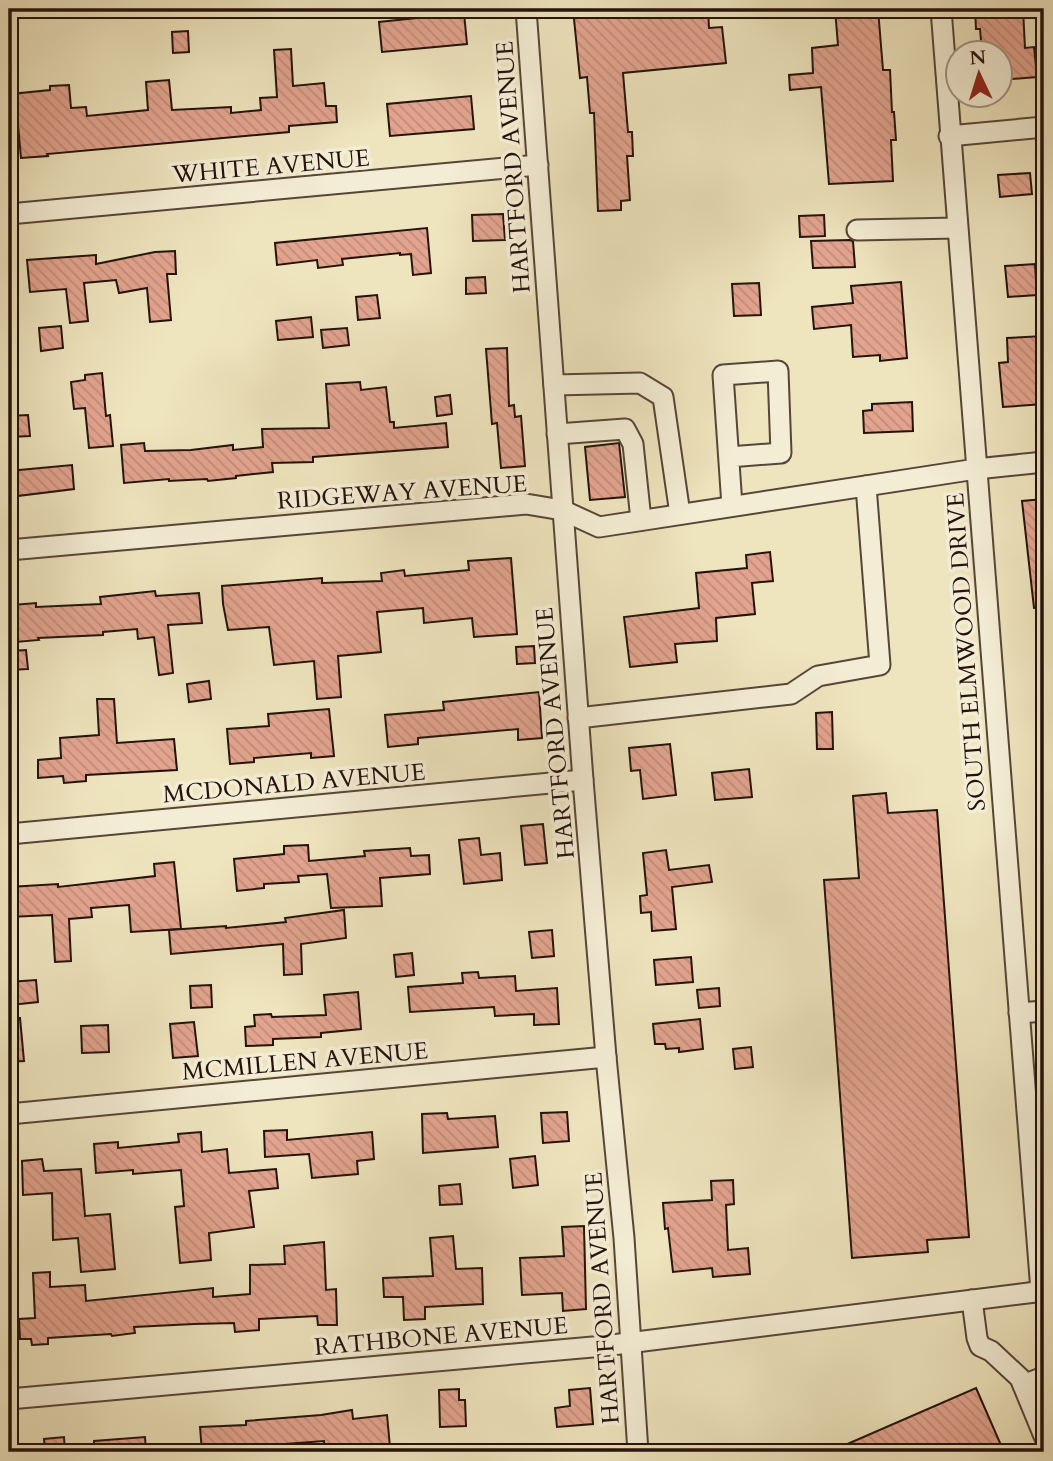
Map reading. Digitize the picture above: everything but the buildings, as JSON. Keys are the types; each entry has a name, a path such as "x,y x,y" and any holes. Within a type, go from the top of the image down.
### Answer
{"street":[{"name":"HARTFORD AVENUE","path":"526,9 578,718 624,1238 638,1452"},
{"name":"SOUTH ELMWOOD DRIVE","path":"941,9 1043,1291"},
{"path":"949,136 1044,127"},
{"name":"WHITE AVENUE","path":"9,214 538,165"},
{"path":"857,230 957,228"},
{"path":"729,457 782,453 778,371 723,375 732,506"},
{"path":"554,385 640,383 663,397 680,514"},
{"path":"557,435 625,429 633,444 640,520"},
{"name":"RIDGEWAY AVENUE","path":"9,551 526,504 562,510 599,527 976,468 1044,462"},
{"path":"578,718 791,694 818,676 880,665 866,485"},
{"name":"MCDONALD AVENUE","path":"9,834 583,780"},
{"path":"1019,1013 1044,1011"},
{"name":"MCMILLEN AVENUE","path":"9,1114 606,1057"},
{"name":"RATHBONE AVENUE","path":"9,1399 630,1343 1043,1291"},
{"path":"972,1300 980,1346 991,1351 1020,1378 1044,1436"},
{"path":"1023,1385 1044,1377"}]}
